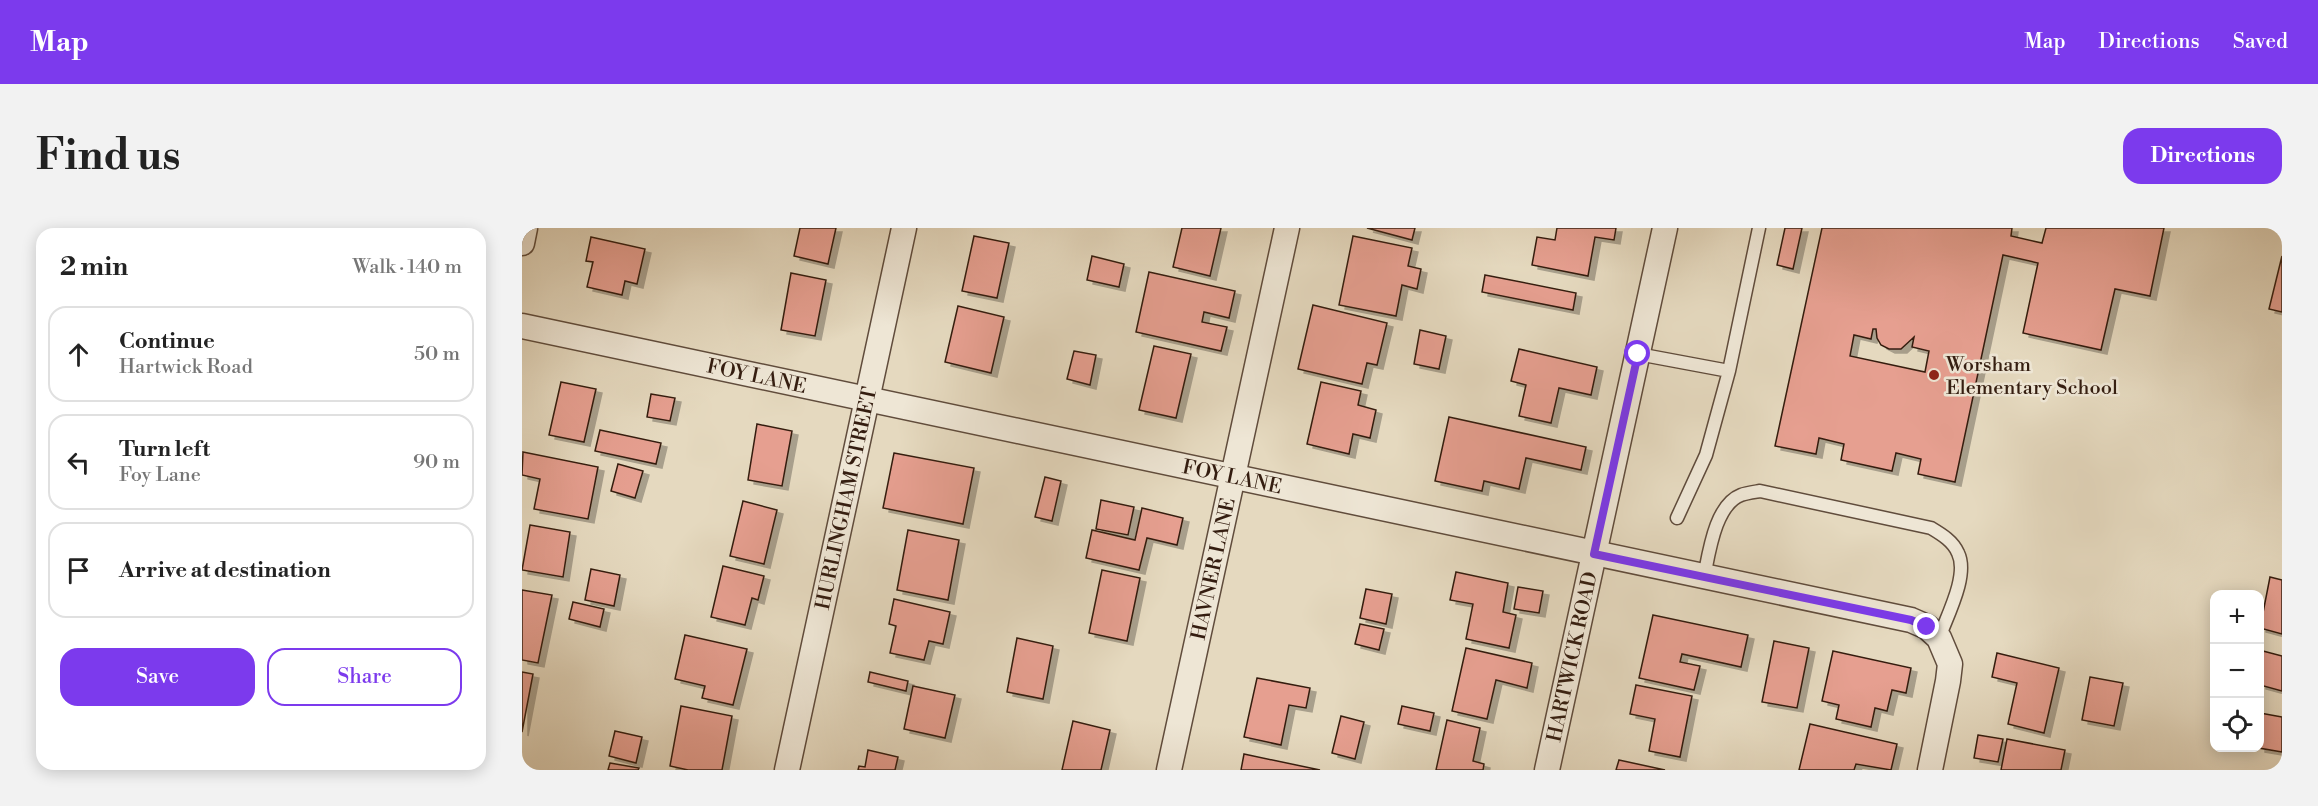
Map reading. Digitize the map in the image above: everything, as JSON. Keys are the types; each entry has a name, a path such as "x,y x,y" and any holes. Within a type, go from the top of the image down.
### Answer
{"street":[{"path":"522,243 525,228"},
{"name":"HURLINGHAM STREET","path":"787,770 904,228"},
{"name":"HAVNER LANE","path":"1169,770 1287,228"},
{"name":"HARTWICK ROAD","path":"1547,770 1665,228"},
{"name":"FOY LANE","path":"522,326 1911,620 1927,627 1939,638"},
{"path":"1930,770 1950,664 1939,638"}],"lane":[{"path":"1677,518 1706,455 1730,371 1759,228"},
{"path":"1638,354 1730,371"},
{"path":"1704,577 1712,537 1726,506 1739,496 1760,491 1931,528 1945,537 1958,553 1961,569 1957,589 1939,638"}],"building":[{"path":"800,228 836,228 828,264 794,256"},
{"path":"1182,228 1221,228 1210,276 1173,267"},
{"path":"1367,228 1415,228 1412,240"},
{"path":"1557,228 1616,228 1614,240 1595,237 1588,276 1532,265 1537,237 1555,240"},
{"path":"1785,228 1802,228 1793,269 1777,265"},
{"path":"1822,228 2012,228 2011,236 2042,243 2046,228 2164,228 2150,296 2115,289 2101,350 2023,333 2038,263 2003,255 1955,482 1918,474 1921,459 1896,453 1892,471 1841,460 1844,444 1819,438 1816,454 1775,446","holes":["1873,329 1876,329 1881,345 1889,349 1901,349 1914,337 1912,347 1929,351 1925,372 1850,356 1854,335 1871,339"]},
{"path":"974,236 1009,243 997,298 962,291"},
{"path":"1353,236 1412,248 1408,266 1421,269 1417,289 1402,285 1396,316 1339,305"},
{"path":"591,237 645,249 637,284 625,281 622,295 587,287 593,262 586,261"},
{"path":"1092,256 1124,264 1119,287 1087,280"},
{"path":"2282,256 2282,312 2269,309"},
{"path":"1149,272 1235,291 1229,318 1204,312 1202,322 1227,327 1221,351 1136,332"},
{"path":"791,273 826,280 815,336 781,330"},
{"path":"1485,275 1576,293 1573,310 1482,292"},
{"path":"1313,305 1387,323 1377,365 1367,363 1362,384 1298,369"},
{"path":"958,306 1004,317 991,373 945,362"},
{"path":"1420,330 1446,336 1439,369 1414,364"},
{"path":"1154,346 1191,354 1176,418 1139,410"},
{"path":"1519,349 1597,367 1591,395 1559,388 1551,423 1519,416 1526,385 1511,381"},
{"path":"1074,351 1096,355 1090,385 1067,379"},
{"path":"561,382 596,389 584,442 549,435"},
{"path":"1321,382 1361,391 1358,405 1376,410 1370,438 1353,434 1349,454 1307,444"},
{"path":"651,394 675,398 670,421 647,417"},
{"path":"1449,417 1586,447 1581,470 1526,458 1519,489 1484,481 1482,491 1435,481"},
{"path":"757,424 792,431 782,486 748,480"},
{"path":"600,430 661,443 656,464 595,451"},
{"path":"523,452 598,467 588,519 534,509 540,479 522,475"},
{"path":"894,453 974,468 963,524 883,508"},
{"path":"618,464 643,471 635,498 611,491"},
{"path":"1045,477 1061,481 1052,521 1035,517"},
{"path":"1101,500 1134,507 1128,535 1096,529"},
{"path":"743,501 777,510 764,564 730,556"},
{"path":"1142,508 1183,518 1177,545 1147,538 1139,570 1086,558 1092,530 1135,540"},
{"path":"530,525 570,532 563,577 522,570"},
{"path":"908,530 959,540 948,600 897,590"},
{"path":"723,566 764,576 758,600 752,598 745,625 711,617"},
{"path":"591,569 620,575 614,606 585,600"},
{"path":"1102,570 1140,578 1127,641 1089,633"},
{"path":"1456,572 1508,583 1503,612 1516,615 1509,648 1466,639 1473,604 1450,600"},
{"path":"2270,577 2282,580 2282,634 2264,629 2264,608"},
{"path":"1518,587 1543,591 1539,613 1514,609"},
{"path":"1366,589 1392,594 1386,624 1360,618"},
{"path":"522,590 552,595 538,663 522,660"},
{"path":"894,599 950,612 943,644 929,641 924,660 890,653 896,626 889,624"},
{"path":"573,602 604,609 600,627 569,619"},
{"path":"1653,615 1748,635 1741,667 1682,654 1680,662 1700,666 1694,690 1639,678"},
{"path":"1360,624 1384,629 1379,650 1355,644"},
{"path":"685,635 747,649 733,705 702,698 705,686 675,679"},
{"path":"1017,638 1053,646 1043,699 1007,692"},
{"path":"1774,641 1809,648 1797,708 1762,702"},
{"path":"1466,648 1532,663 1527,688 1496,680 1487,719 1452,711"},
{"path":"1833,651 1911,668 1906,693 1892,690 1887,711 1875,708 1871,727 1836,719 1839,705 1822,701"},
{"path":"2264,651 2282,656 2282,691 2264,686"},
{"path":"1997,653 2059,668 2044,733 2008,724 2017,683 1992,677"},
{"path":"522,672 533,674 522,732"},
{"path":"870,672 908,681 906,691 868,682"},
{"path":"2090,677 2123,683 2114,726 2082,720"},
{"path":"1257,678 1310,688 1306,708 1289,705 1281,745 1244,737"},
{"path":"1636,685 1692,696 1680,757 1649,751 1655,719 1630,714"},
{"path":"913,686 955,695 945,738 904,729"},
{"path":"681,706 732,716 722,770 688,770 670,766"},
{"path":"1402,706 1434,713 1430,731 1398,724"},
{"path":"2264,714 2282,717 2282,752 2264,749"},
{"path":"1341,716 1364,722 1355,759 1332,753"},
{"path":"1447,720 1480,728 1473,761 1484,764 1483,770 1436,770"},
{"path":"1073,721 1110,730 1101,770 1062,770"},
{"path":"1810,724 1897,744 1891,770 1856,764 1854,770 1799,770"},
{"path":"615,731 642,737 636,763 609,756"},
{"path":"1978,735 2003,739 1998,762 1974,758"},
{"path":"2007,739 2065,750 2061,770 2001,770"},
{"path":"868,750 898,757 895,770 858,770 859,766 865,767"},
{"path":"1244,754 1320,770 1241,770"},
{"path":"1619,760 1665,770 1616,770"},
{"path":"610,763 639,768 638,770 608,770"}],"place":[{"name":"Worsham Elementary School","path":"1934,375"}],"route":[{"path":"1638,354 1594,554 1911,620 1927,627"}]}
